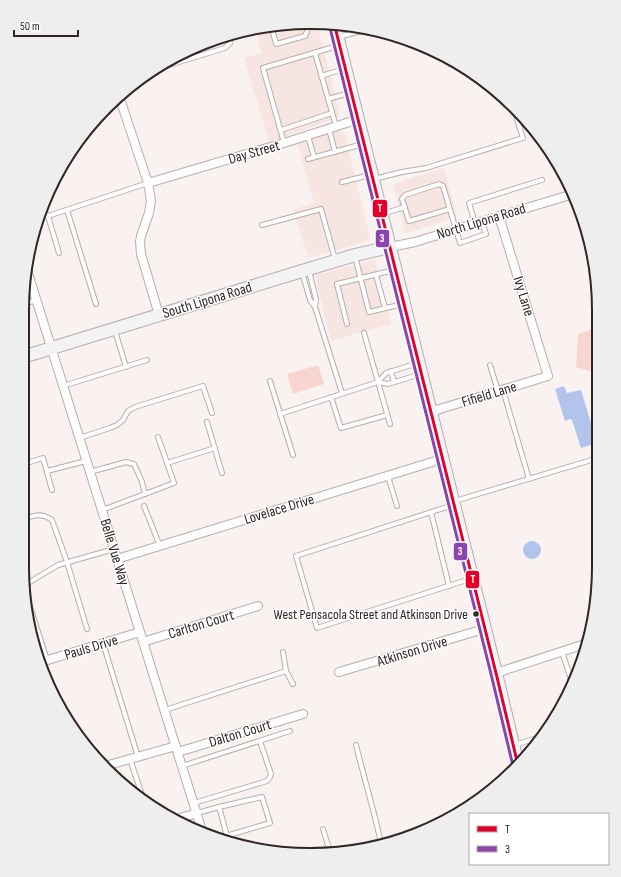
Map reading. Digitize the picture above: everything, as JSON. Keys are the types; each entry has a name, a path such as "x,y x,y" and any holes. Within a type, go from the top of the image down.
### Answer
{"main road":[{"path":"336,30 516,759"},
{"name":"South Lipona Road","path":"29,355 355,255 390,247"}],"street":[{"path":"121,102 148,183 151,201 149,213 141,236 141,254 159,315"},
{"name":"Day Street","path":"148,183 359,119"},
{"name":"North Lipona Road","path":"390,247 415,242 567,195"},
{"name":"Ivy Lane","path":"500,216 548,376"},
{"name":"Belle Vue Way","path":"31,281 201,826"},
{"name":"Fifield Lane","path":"430,412 548,376"},
{"name":"Lovelace Drive","path":"117,559 442,459"},
{"name":"Carlton Court","path":"143,642 258,606"},
{"name":"Atkinson Drive","path":"339,672 484,629"},
{"name":"Pauls Drive","path":"45,661 140,632"},
{"path":"496,674 580,646"},
{"name":"Dalton Court","path":"110,765 177,749 303,714"},
{"path":"183,817 197,813"}],"lane":[{"path":"273,31 276,44 304,36 308,29"},
{"path":"284,143 263,68 315,53 359,33"},
{"path":"179,62 225,48 230,43 230,41"},
{"path":"315,53 332,113 335,152"},
{"path":"321,76 346,68"},
{"path":"328,99 352,92"},
{"path":"281,130 332,113"},
{"path":"342,182 426,168 523,138 517,119"},
{"path":"308,135 314,157"},
{"path":"308,159 365,144"},
{"path":"450,208 410,221 402,199 405,194 439,184 443,186 450,208 460,243 486,234 469,203 542,180"},
{"path":"59,253 48,216 148,183"},
{"path":"382,214 405,207"},
{"path":"262,225 321,209 335,261"},
{"path":"67,210 96,304"},
{"path":"355,255 369,312 404,304"},
{"path":"305,270 314,290 316,299 315,308"},
{"path":"305,270 307,292 315,308 342,393"},
{"path":"347,324 337,284 395,270"},
{"path":"376,275 385,308"},
{"path":"307,292 314,290"},
{"path":"29,302 37,300"},
{"path":"114,329 126,367"},
{"path":"364,333 390,424"},
{"path":"63,386 147,360"},
{"path":"490,365 501,391 529,479"},
{"path":"378,382 386,373 391,371 420,368"},
{"path":"280,414 378,382 388,384 420,368"},
{"path":"391,371 394,382"},
{"path":"270,381 293,455"},
{"path":"79,438 118,425 128,411 135,407 203,386 212,412"},
{"path":"331,397 340,428 387,415"},
{"path":"207,422 222,473"},
{"path":"102,510 174,483 158,437"},
{"path":"167,463 215,448"},
{"path":"29,462 43,458 52,490"},
{"path":"472,578 317,628 296,556 529,479 592,460"},
{"path":"47,471 86,461"},
{"path":"90,472 126,462 134,464 142,482 145,494"},
{"path":"388,476 397,506"},
{"path":"144,506 160,546"},
{"path":"431,512 449,586"},
{"path":"29,517 36,515 47,517 52,520 67,562 87,629"},
{"path":"30,582 58,565 114,550"},
{"path":"103,643 142,792"},
{"path":"283,652 286,671 292,684"},
{"path":"562,652 569,677"},
{"path":"165,710 286,671"},
{"path":"182,766 290,731"},
{"path":"513,746 533,739"},
{"path":"194,803 267,781 271,774 260,741"},
{"path":"356,745 380,839"},
{"path":"197,813 262,797 270,823 229,835"},
{"path":"219,807 227,835"},
{"path":"323,829 328,847"}],"shaded area":[{"path":"319,29 340,115 338,118 269,142 244,58 262,53 256,34 274,31"},
{"path":"339,131 344,132 370,237 369,240 365,242 308,258 293,210 314,203 297,143"},
{"path":"444,168 457,217 407,233 405,232 393,184"},
{"path":"372,260 376,262 391,324 331,341 315,276"},
{"path":"592,329 592,372 576,367 578,334"},
{"path":"318,365 324,384 293,394 287,374"}],"water":[{"path":"564,386 567,393 581,390 592,426 592,445 581,448 572,420 570,419 565,421 555,389"},
{"path":"532,541 539,543 541,550 539,557 532,559 525,557 523,550 525,543"}],"transit line":[{"name":"3","path":"331,30 512,763"},
{"name":"T","path":"336,30 516,758"}],"place":[{"name":"West Pensacola Street and Atkinson Drive","path":"476,614"}]}
